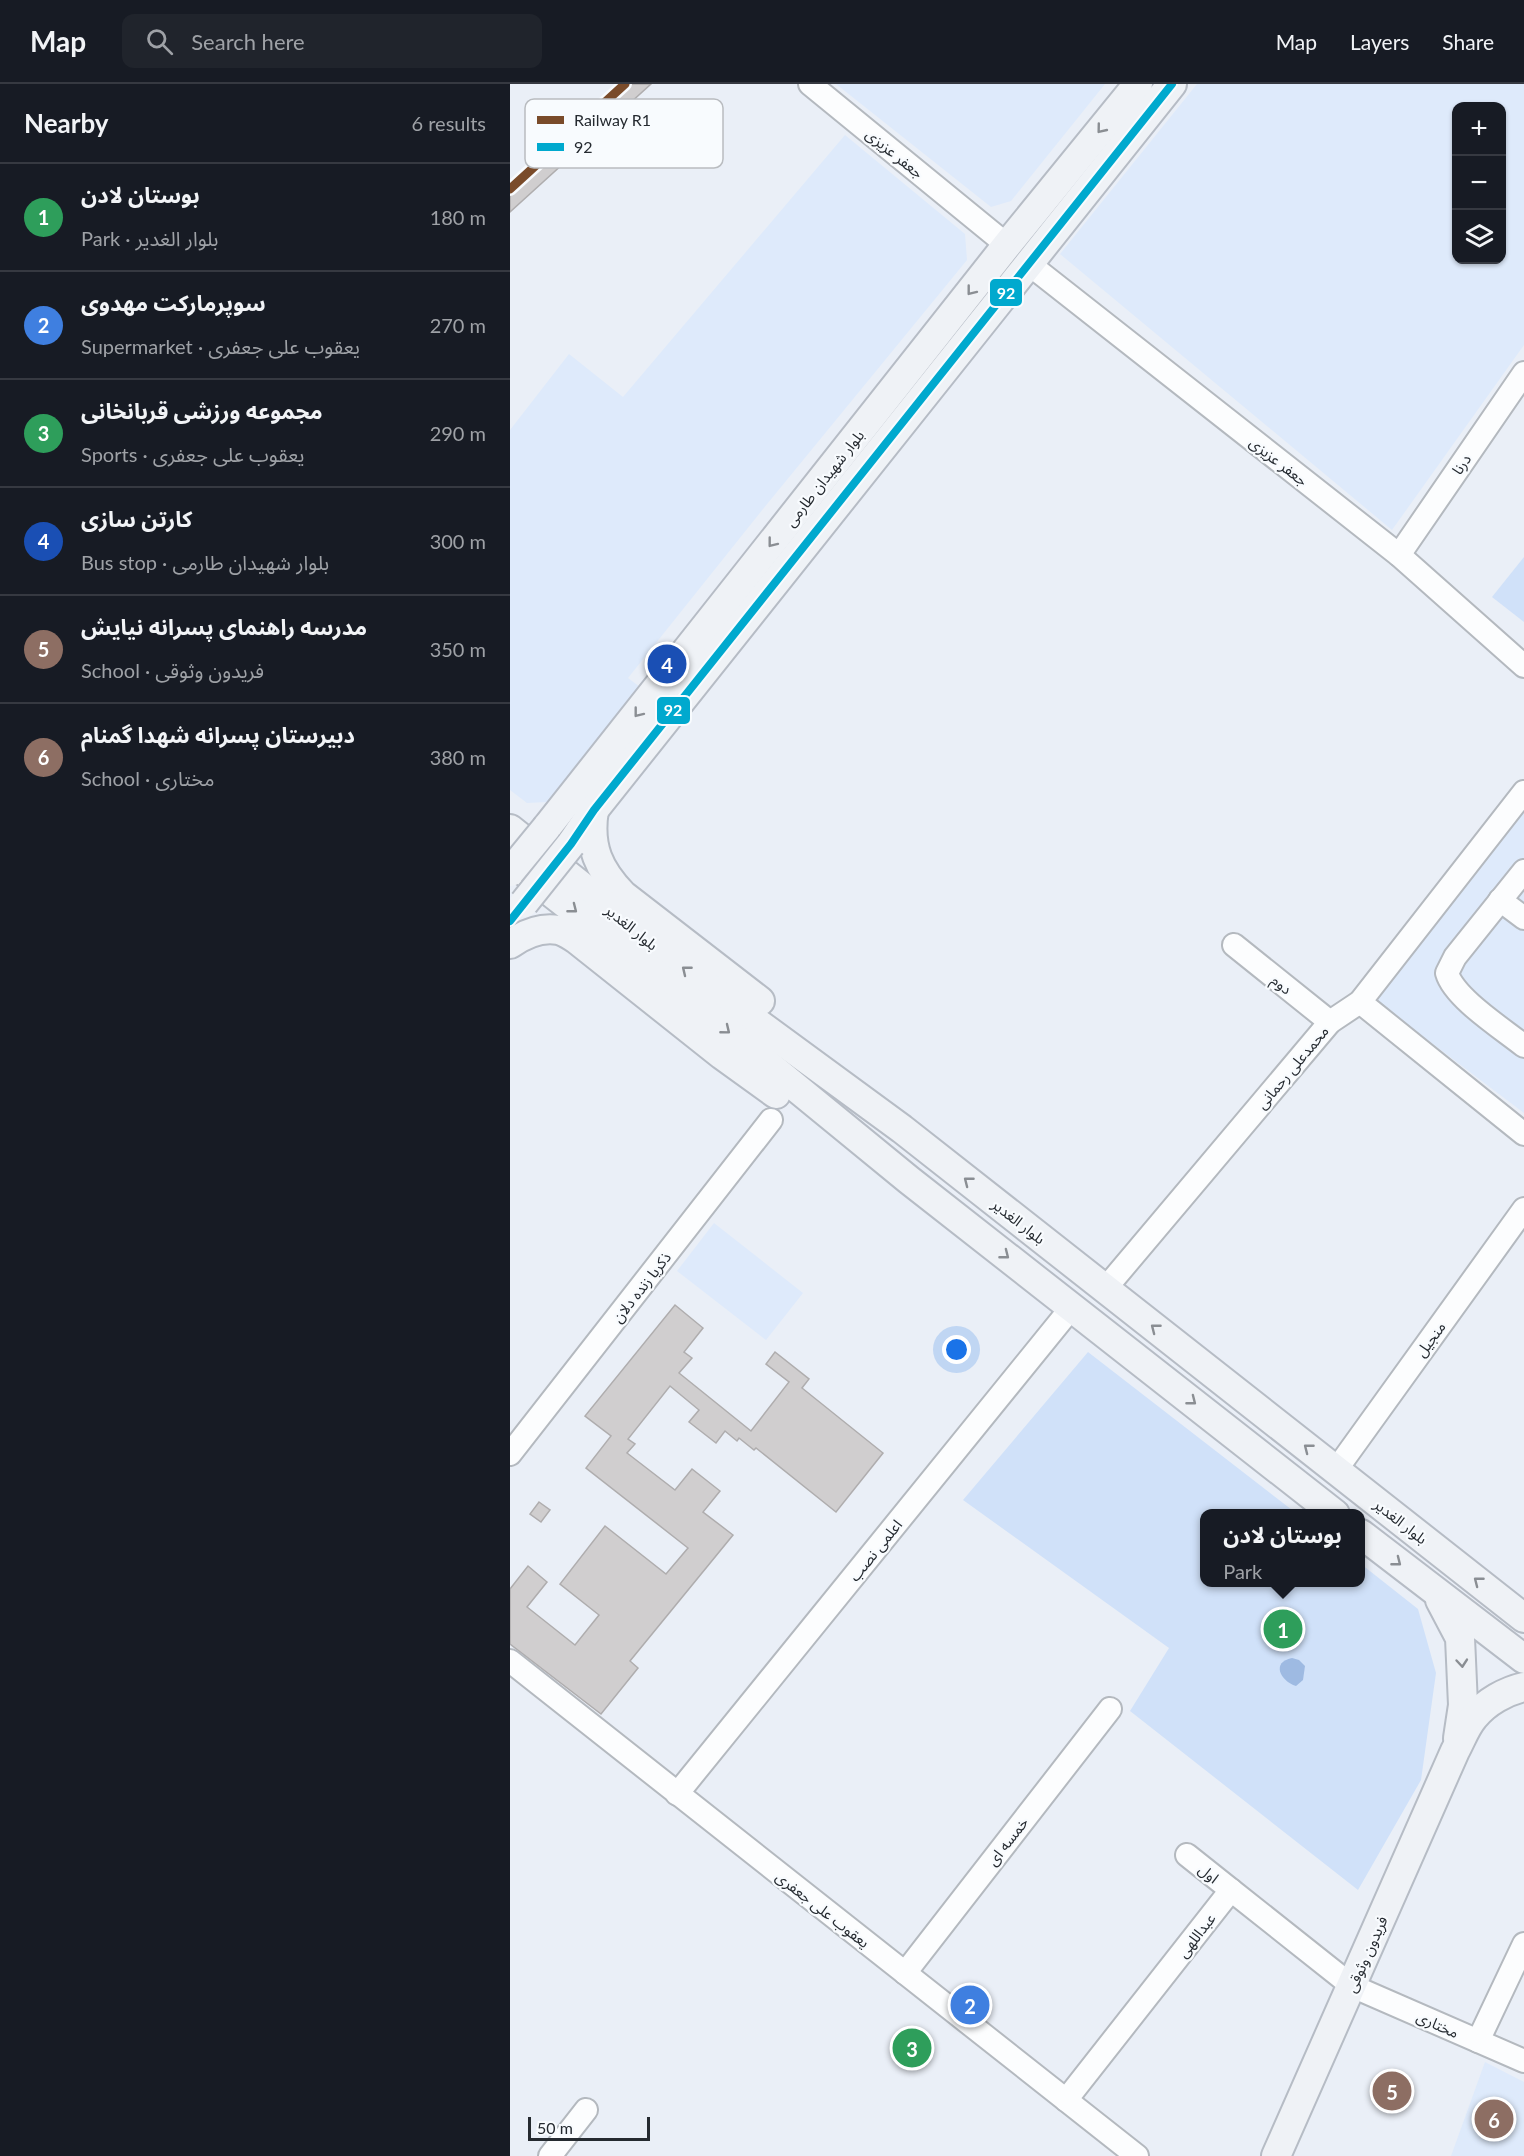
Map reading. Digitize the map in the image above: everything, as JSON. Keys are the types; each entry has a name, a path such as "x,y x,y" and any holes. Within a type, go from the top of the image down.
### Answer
{"main road":[{"name":"بلوار شهیدان طارمی","path":"510,872 1007,245 1138,84"},
{"name":"بلوار شهیدان طارمی","path":"517,912 594,810 1172,84"},
{"path":"1007,245 1029,264"},
{"path":"594,810 592,830 598,863 608,879 623,895 808,1039 902,1129"},
{"name":"بلوار الغدیر","path":"510,829 703,983 902,1129 1524,1618"},
{"name":"بلوار الغدیر","path":"510,860 694,1004 909,1180 1329,1509"},
{"path":"510,944 522,935 543,930 558,930 576,939 722,1055 802,1113 909,1180"},
{"path":"1365,1537 1524,1659"},
{"path":"1434,1590 1460,1638 1463,1705 1455,1751"},
{"path":"1455,1751 1472,1718 1491,1701 1524,1687"},
{"name":"فریدون وثوقی","path":"1276,2156 1455,1751"}],"street":[{"name":"جعفر عزیزی","path":"810,84 1007,245"},
{"name":"جعفر عزیزی","path":"1029,264 1399,555 1524,666"},
{"name":"درنا","path":"1399,555 1524,374"},
{"name":"محمدعلی رحمانی","path":"1105,1289 1330,1022 1360,1002 1524,792"},
{"path":"1524,871 1455,957 1447,973 1449,981 1458,993 1524,1046"},
{"path":"1500,900 1524,918"},
{"name":"دوم","path":"1234,945 1330,1022"},
{"path":"1360,1002 1524,1134"},
{"name":"ذکریا زنده دلان","path":"510,1454 771,1120"},
{"name":"منجیل","path":"1336,1470 1524,1209"},
{"name":"اعلمی نصب","path":"677,1794 1072,1307"},
{"name":"یعقوب علی جعفری","path":"510,1661 1137,2156"},
{"name":"خمسه ای","path":"905,1973 1110,1709"},
{"name":"اول","path":"1187,1855 1231,1890"},
{"path":"1231,1890 1352,1986"},
{"name":"عبداللهی","path":"1066,2100 1231,1890"},
{"path":"1478,2042 1524,1944"},
{"name":"مختاری","path":"1352,1986 1524,2061"},
{"path":"550,2156 586,2110"}],"shaded area":[{"path":"836,84 1105,84 1011,201 991,207"},
{"path":"1197,84 1524,84 1524,345 1392,530 1060,254"},
{"path":"845,135 965,234 967,260 628,678 640,687 547,802 527,803 510,790 510,430 569,354 623,397"},
{"path":"1524,557 1524,622 1492,597"},
{"path":"1524,792 1524,1113 1367,994"},
{"path":"714,1223 803,1293 766,1340 677,1271"},
{"path":"1088,1352 1291,1509 1200,1509 1200,1587 1365,1587 1365,1567 1418,1609 1436,1673 1421,1780 1358,1890 1130,1711 1169,1648 963,1500"},
{"path":"1485,2062 1524,2082 1524,2156 1451,2156"}],"water":[{"path":"1292,1658 1299,1660 1305,1666 1303,1680 1296,1686 1290,1684 1280,1672 1282,1663"}],"building":[{"path":"627,84 651,84 634,99 611,99"},
{"path":"525,168 558,168 510,212 510,182"},
{"path":"675,1305 703,1328 684,1352 692,1358 679,1373 751,1431 789,1382 766,1364 775,1352 809,1379 802,1388 883,1453 836,1512 756,1448 754,1450 739,1438 737,1441 725,1431 716,1443 689,1422 699,1410 670,1386 628,1439 635,1444 627,1453 675,1490 692,1469 720,1491 703,1512 733,1535 630,1661 638,1668 601,1714 510,1644 510,1589 528,1566 547,1582 527,1607 575,1645 599,1615 560,1584 605,1526 666,1574 688,1548 586,1468 611,1436 585,1416"},
{"path":"539,1502 550,1510 541,1522 530,1514"}],"rail line":[{"name":"R1","path":"609,99 625,84"},
{"name":"R1","path":"510,189 533,168"}],"transit line":[{"name":"92","path":"510,921 571,844 594,810 1172,84"}],"place":[{"name":"کارتن سازی","path":"667,664"},
{"name":"بوستان لادن","path":"1283,1629"},
{"name":"سوپرمارکت مهدوی","path":"970,2005"},
{"name":"مجموعه ورزشی قربانخانی","path":"912,2048"},
{"name":"مدرسه راهنمای پسرانه نیایش","path":"1392,2091"},
{"name":"دبیرستان پسرانه شهدا گمنام","path":"1494,2119"}]}
